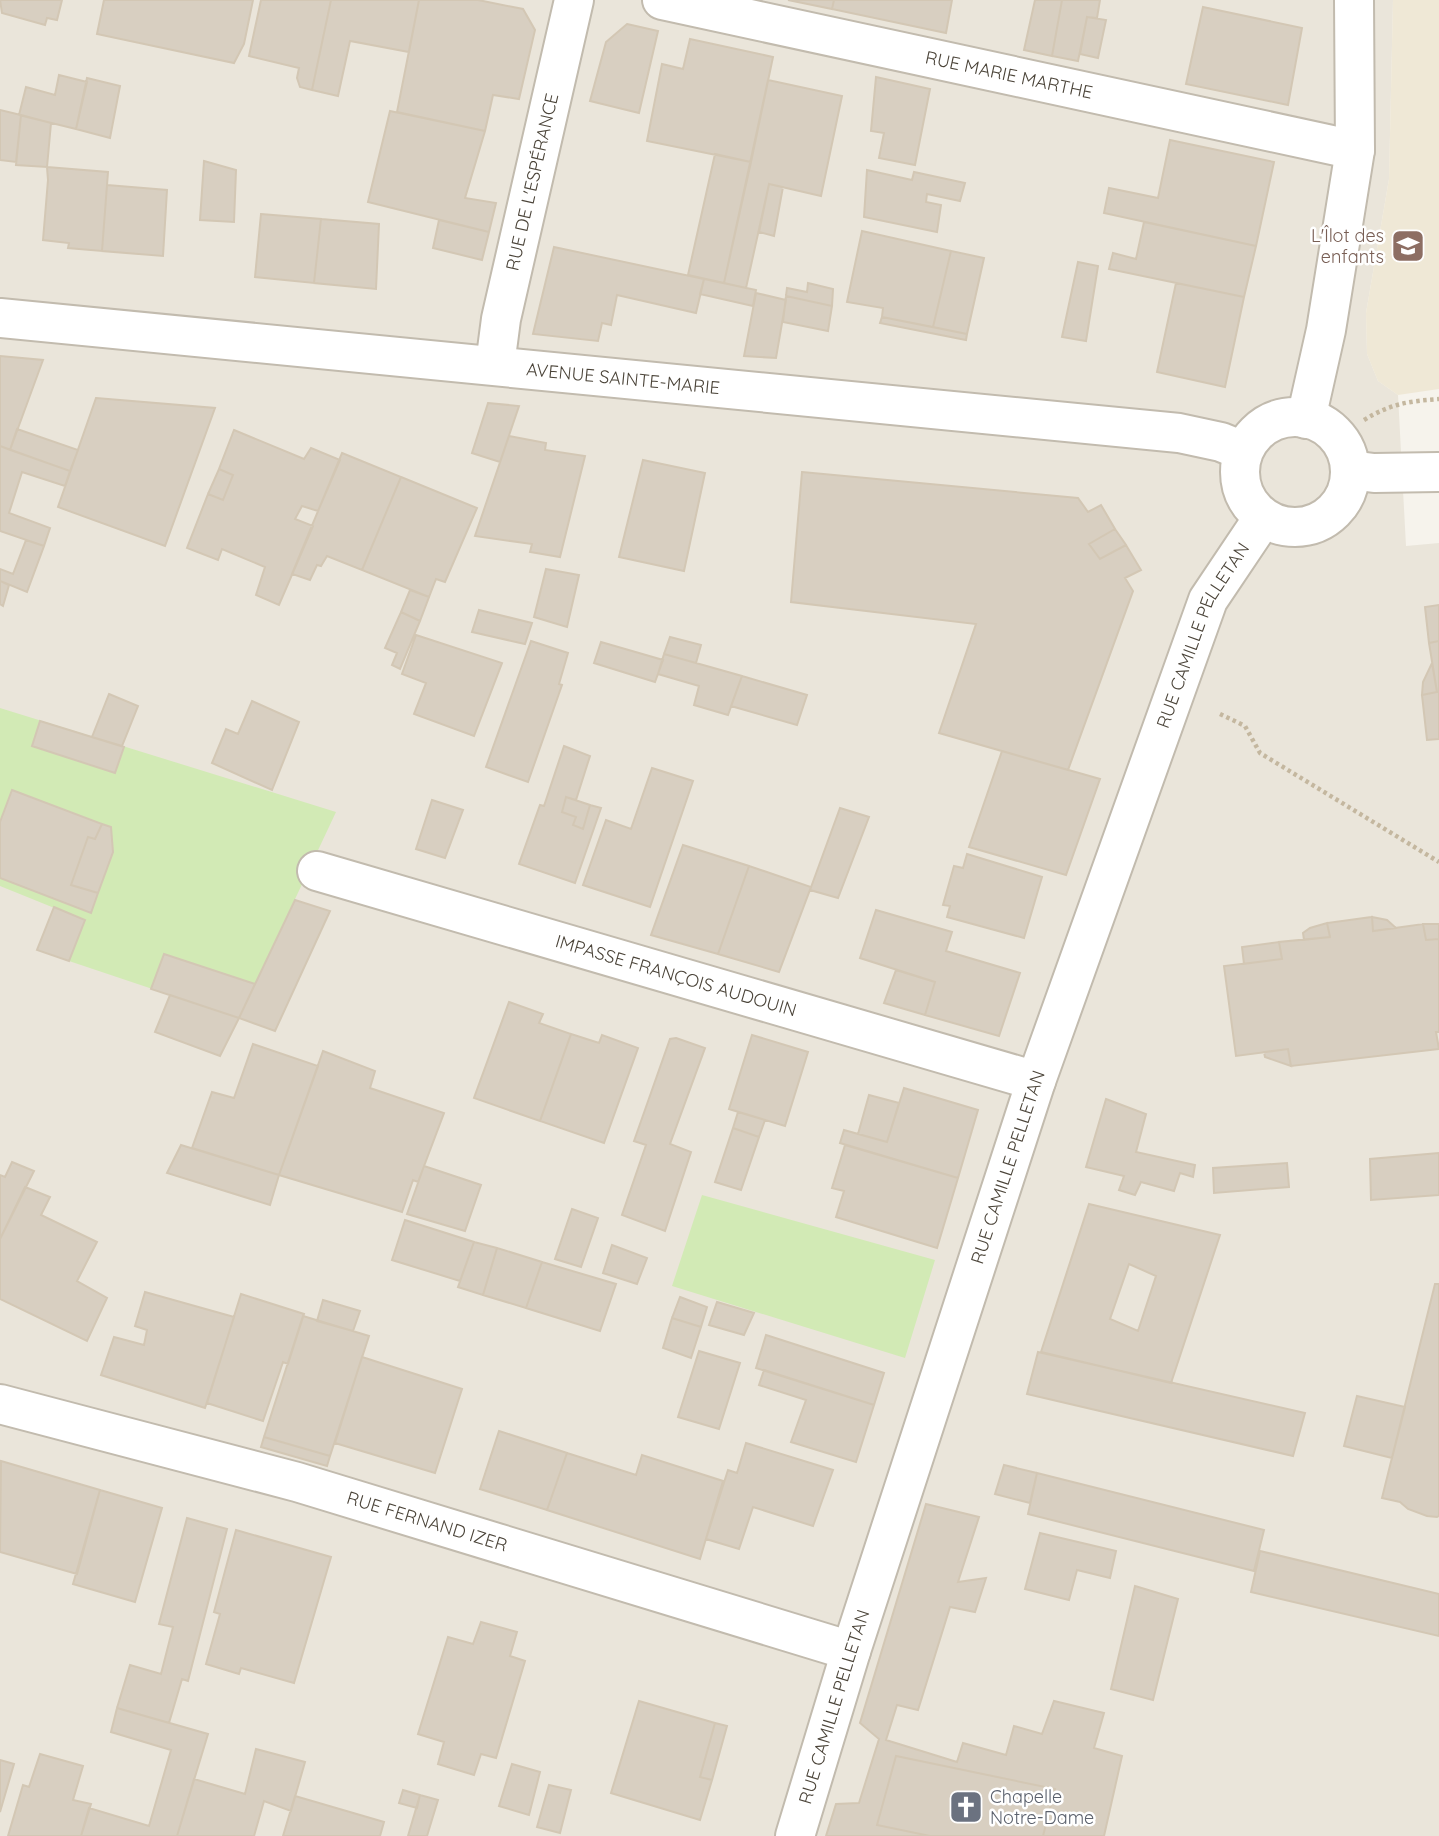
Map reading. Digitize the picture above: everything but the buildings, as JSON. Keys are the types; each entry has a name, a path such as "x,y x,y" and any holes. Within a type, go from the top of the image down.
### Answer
{"street":[{"name":"RUE DE L'ESPÉRANCE","path":"495,365 502,319 574,0"},
{"name":"RUE MARIE MARTHE","path":"662,0 1355,150"},
{"path":"1354,0 1355,150 1326,330 1331,442 1347,487 1340,503 1328,516 1312,524 1287,526 1263,518 1250,505 1242,488 1240,469 1243,451 1254,435 1269,423 1287,418 1331,442 1374,473 1439,472"},
{"name":"AVENUE SAINTE-MARIE","path":"0,318 1179,433 1221,442 1243,451"},
{"name":"RUE CAMILLE PELLETAN","path":"795,1836 1035,1081 1208,600 1263,518"},
{"name":"IMPASSE FRANÇOIS AUDOUIN","path":"317,871 1035,1081"},
{"name":"RUE FERNAND IZER","path":"0,1404 296,1482 852,1651"}],"path":[{"path":"1331,442 1378,411 1405,402 1439,398"},
{"path":"1175,692 1245,726 1259,753 1439,862"}],"shaded area":[{"path":"0,0 1393,0 1389,179 1366,313 1367,354 1378,381 1398,395 1406,546 1439,543 1439,1836 0,1836"},
{"name":"L'Îlot des enfants","path":"1393,0 1439,0 1439,389 1398,395 1378,381 1367,354 1366,313 1389,179"}],"green space":[{"path":"0,708 336,812 239,1018 69,961 84,920 0,886"},
{"path":"702,1195 935,1260 905,1358 672,1286"}],"place":[{"name":"L'Îlot des enfants","path":"1408,246"},
{"name":"Chapelle Notre-Dame","path":"966,1807"}]}
